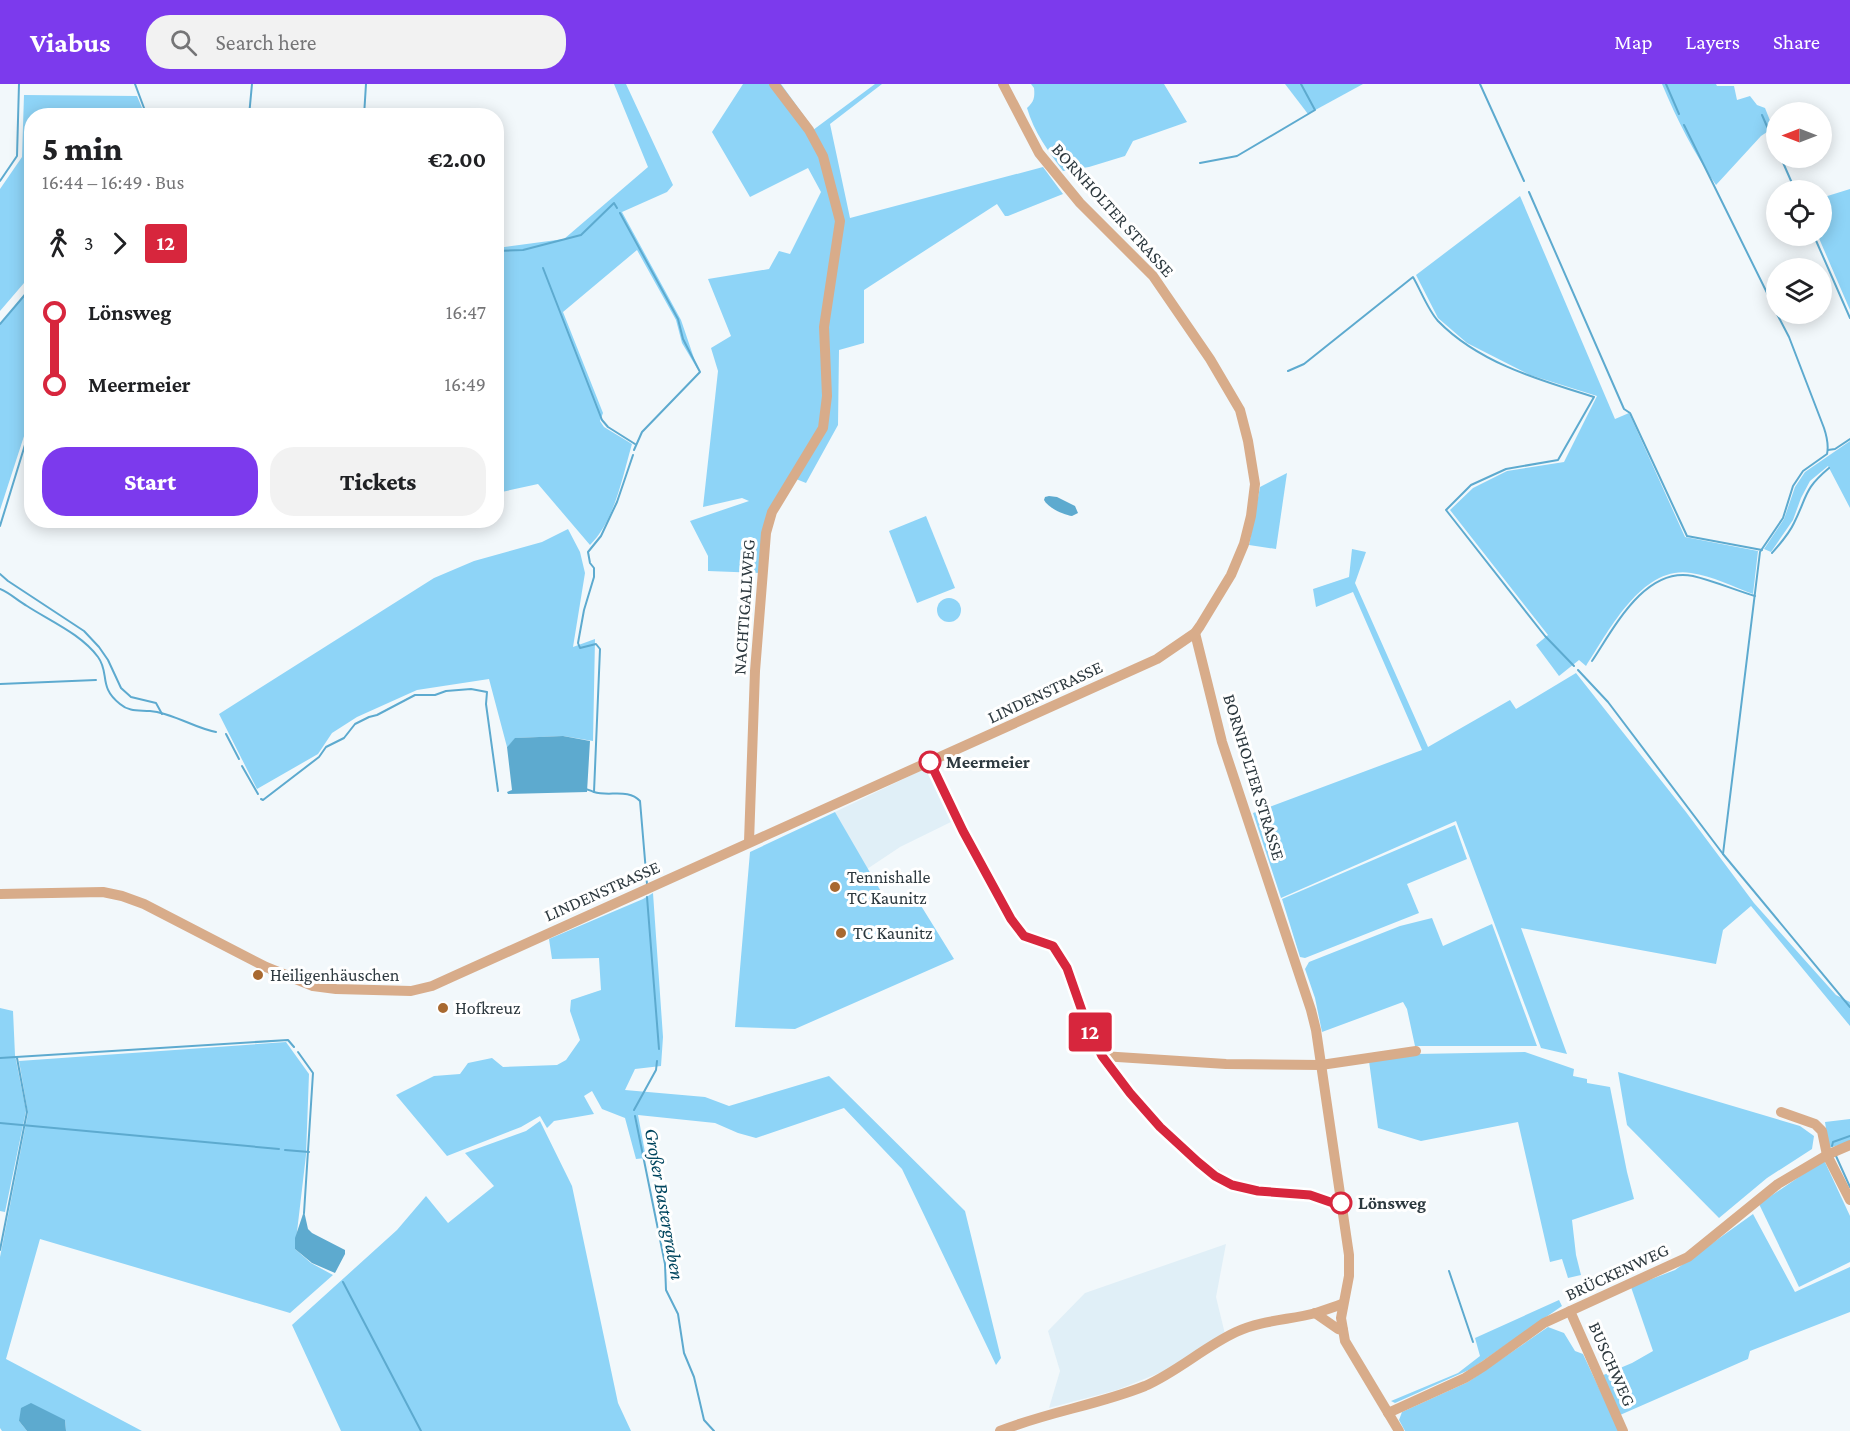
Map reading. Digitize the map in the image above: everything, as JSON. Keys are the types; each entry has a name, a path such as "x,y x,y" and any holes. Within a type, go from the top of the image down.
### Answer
{"street":[{"name":"NACHTIGALLWEG","path":"749,842 755,671 765,544 772,512 823,428 827,396 824,327 840,220 824,156 809,130 774,84"},
{"name":"BORNHOLTER STRASSE","path":"1003,84 1039,153 1080,203 1153,276 1210,359 1240,410 1255,484 1251,516 1244,544 1231,575 1195,633 1222,742 1311,1010 1349,1255 1349,1276 1342,1304 1345,1341 1399,1431"},
{"name":"LINDENSTRASSE","path":"0,894 103,892 144,904 266,968 313,986 336,989 411,991 432,986 1157,659 1195,633"},
{"path":"930,762 963,831 1011,919 1024,936 1053,946 1067,968 1088,1028 1102,1056 1160,1127 1215,1176 1232,1185 1258,1191 1310,1195 1336,1204 1341,1203"},
{"path":"1102,1056 1226,1064 1321,1065 1416,1051"},
{"path":"1781,1112 1815,1124 1822,1131 1827,1155 1850,1200"},
{"name":"BRÜCKENWEG","path":"1388,1413 1465,1378 1544,1323 1688,1257 1778,1184 1827,1155 1850,1145"},
{"path":"1000,1431 1046,1414 1103,1400 1145,1385 1236,1332 1274,1320 1316,1313 1342,1304"},
{"name":"BUSCHWEG","path":"1570,1311 1623,1431"},
{"path":"1316,1313 1338,1329 1343,1330"}],"shaded area":[{"path":"614,84 626,84 673,185 667,192 622,212 681,320 698,370 682,343 676,320 637,250 563,312 603,413 600,421 604,427 632,444 612,511 599,535 590,545 538,484 504,491 504,247 564,239 648,167"},
{"path":"743,84 781,84 810,124 809,133 875,84 882,84 830,124 850,218 1043,167 1063,194 1008,216 1005,216 997,204 864,290 864,343 839,350 838,425 806,483 791,477 769,513 760,573 708,571 708,556 690,521 749,501 742,498 703,507 718,371 711,348 731,336 708,279 769,269 779,251 790,254 821,192 808,168 750,197 712,132"},
{"path":"1031,84 1164,84 1187,122 1133,141 1125,156 1089,167 1063,171 1042,141 1030,117 1027,108 1033,101 1034,94"},
{"path":"1285,84 1363,84 1308,114"},
{"path":"1662,84 1734,86 1737,100 1750,96 1757,105 1765,108 1766,133 1716,185 1686,136"},
{"path":"24,95 137,96 142,108 24,108 24,283 0,311 0,189 22,157"},
{"path":"1850,189 1850,310 1832,268 1832,258 1828,258 1822,246 1832,246 1832,195"},
{"path":"1520,196 1615,419 1629,413 1685,537 1758,551 1753,594 1699,574 1673,573 1657,579 1629,603 1586,666 1579,660 1559,676 1536,645 1548,635 1450,510 1473,488 1507,471 1564,462 1597,396 1530,375 1467,343 1438,318 1416,275"},
{"path":"24,294 24,436 0,510 0,325"},
{"path":"1850,441 1850,508 1828,466 1810,481 1793,520 1771,552 1764,549 1784,519 1795,487 1805,472"},
{"path":"1287,473 1276,549 1249,545 1260,487"},
{"path":"1045,497 1057,497 1075,506 1078,513 1072,516 1061,513 1046,503"},
{"path":"926,516 955,588 917,603 889,531"},
{"path":"568,529 580,552 585,573 573,647 595,639 593,741 563,736 516,738 507,747 489,679 417,690 357,717 332,733 318,754 257,789 219,714 434,578 474,561 542,542"},
{"path":"1352,549 1366,552 1355,583 1428,747 1510,700 1516,709 1576,673 1686,812 1754,903 1836,995 1850,1002 1850,1026 1751,906 1723,930 1716,964 1521,928 1567,1054 1541,1048 1456,821 1281,898 1253,813 1422,750 1353,592 1316,607 1313,589 1349,577"},
{"path":"949,598 954,599 960,605 960,615 954,621 949,622 944,621 938,615 937,610 938,605 944,599"},
{"path":"563,736 590,741 587,792 508,794 507,792 512,790 507,747 515,738"},
{"path":"926,768 955,820 900,847 867,869 835,812"},
{"name":"TC Kaunitz","path":"835,812 890,907 900,905 905,897 915,896 954,959 795,1029 735,1027 750,852"},
{"path":"1455,825 1467,859 1407,884 1419,913 1305,958 1300,957 1282,899"},
{"path":"653,893 663,1037 661,1066 635,1069 625,1090 705,1097 729,1106 829,1076 965,1211 1001,1358 996,1365 902,1169 844,1108 756,1138 715,1123 638,1115 646,1158 636,1159 625,1118 602,1109 592,1091 584,1096 594,1114 554,1121 547,1128 540,1116 521,1127 447,1156 396,1095 434,1076 460,1074 468,1063 492,1058 503,1067 557,1065 566,1060 580,1040 570,1011 571,1000 601,990 599,958 552,959 549,939"},
{"path":"1432,918 1443,946 1492,924 1537,1046 1415,1046 1407,1009 1403,1002 1322,1032 1315,998 1305,969 1309,962 1400,926"},
{"path":"0,1008 13,1011 15,1055 26,1111 5,1212 0,1211"},
{"path":"286,1042 309,1074 306,1155 295,1249 311,1263 333,1275 290,1313 40,1239 6,1359 142,1431 66,1431 65,1420 19,1421 27,1431 2,1431 0,1428 0,1257 28,1113 19,1061"},
{"path":"1525,1052 1574,1069 1573,1076 1587,1079 1587,1083 1610,1087 1634,1199 1572,1220 1581,1275 1568,1278 1562,1259 1550,1262 1518,1122 1421,1141 1378,1128 1369,1061 1416,1054"},
{"path":"1618,1072 1800,1126 1814,1136 1812,1149 1767,1178 1719,1218 1627,1125"},
{"path":"1850,1119 1850,1142 1829,1148 1825,1122"},
{"path":"540,1121 572,1186 618,1403 631,1431 341,1431 292,1325 397,1230 426,1196 448,1223 494,1186 465,1153 526,1131"},
{"path":"1824,1160 1850,1216 1850,1262 1799,1287 1759,1204"},
{"path":"304,1211 308,1229 312,1233 345,1250 335,1273 312,1263 295,1249 295,1238"},
{"path":"1753,1214 1795,1292 1850,1267 1850,1312 1750,1351 1748,1359 1620,1415 1601,1376 1653,1351 1631,1287 1675,1270"},
{"path":"1226,1244 1216,1297 1225,1334 1169,1369 1117,1390 1049,1408 1060,1371 1048,1331 1085,1293"},
{"path":"1559,1300 1562,1306 1471,1369 1395,1403 1391,1401 1458,1373 1480,1356 1475,1338"},
{"path":"1548,1327 1564,1333 1575,1351 1583,1354 1619,1431 1405,1431 1399,1420 1402,1412 1468,1382"},
{"path":"31,1403 65,1420 66,1431 27,1431 19,1421 21,1408"}],"waterway":[{"name":"Großer Bastergraben","path":"0,181 17,156 19,84"},
{"path":"135,84 144,108"},
{"path":"250,108 252,84"},
{"path":"364,108 366,84"},
{"path":"1200,163 1237,156 1315,110 1301,84"},
{"path":"1480,84 1524,181"},
{"path":"1666,84 1679,114"},
{"path":"1762,115 1766,124"},
{"path":"1684,125 1766,291"},
{"path":"1785,168 1791,180"},
{"path":"1529,192 1624,409 1630,413 1687,536 1762,550"},
{"path":"504,251 523,250 581,235 614,203 617,208"},
{"path":"620,213 678,319 683,339 700,372 642,432 634,450"},
{"path":"1818,246 1850,318"},
{"path":"543,268 602,420 608,427 635,444"},
{"path":"1288,371 1304,364 1413,277 1434,317 1454,336 1472,348 1531,377 1594,397 1558,460 1506,469 1471,485 1446,510 1545,636 1574,666"},
{"path":"0,324 24,296"},
{"path":"1723,854 1760,552 1783,518 1793,486 1803,471 1828,451 1824,428 1782,324"},
{"path":"1828,450 1835,449 1850,439"},
{"path":"0,526 24,448"},
{"path":"594,792 600,649 596,644 580,648 578,643 584,610 594,577 594,568 590,563 588,552 601,536 617,502 633,455"},
{"path":"1772,553 1792,527 1810,488 1829,468"},
{"path":"0,574 84,631 108,660 121,688 131,697 156,703 162,714"},
{"path":"1592,661 1633,602 1660,580 1676,575 1693,576 1755,596"},
{"name":"Großer Bastergraben","path":"0,589 83,641 98,657 109,692 123,707 159,712 216,732"},
{"path":"1578,670 1608,702 1723,854 1850,1007"},
{"path":"0,684 96,680"},
{"name":"Großer Bastergraben","path":"261,799 263,800 319,757 326,747 344,738 355,724 415,695 435,695 446,691 471,689 487,692 486,704 498,791"},
{"name":"Großer Bastergraben","path":"226,734 239,759"},
{"name":"Großer Bastergraben","path":"242,766 258,794"},
{"name":"Großer Bastergraben","path":"584,789 600,793 630,795 640,801 647,884"},
{"name":"Großer Bastergraben","path":"647,897 659,1049"},
{"path":"0,1058 288,1040 294,1047"},
{"path":"298,1052 313,1073 304,1213"},
{"path":"0,1250 27,1112 17,1058"},
{"name":"Großer Bastergraben","path":"634,1110 656,1070 657,1061"},
{"name":"Großer Bastergraben","path":"635,1116 665,1264 666,1290 678,1314 684,1353 694,1377 704,1420 714,1431"},
{"path":"0,1123 279,1149"},
{"path":"1832,1146 1833,1142 1850,1136"},
{"path":"285,1150 309,1152"},
{"path":"1836,1156 1850,1187"},
{"path":"1449,1271 1473,1342"},
{"path":"343,1282 421,1431"}],"bus line":[{"name":"12","path":"930,762 963,831 1011,919 1024,936 1053,946 1067,968 1088,1028 1102,1056 1160,1127 1215,1176 1232,1185 1258,1191 1310,1195 1336,1204 1341,1203"}],"place":[{"name":"Meermeier","path":"930,762"},
{"name":"Tennishalle TC Kaunitz","path":"835,887"},
{"name":"TC Kaunitz","path":"841,933"},
{"name":"Heiligenhäuschen","path":"258,975"},
{"name":"Hofkreuz","path":"443,1008"},
{"name":"Lönsweg","path":"1341,1203"}]}
